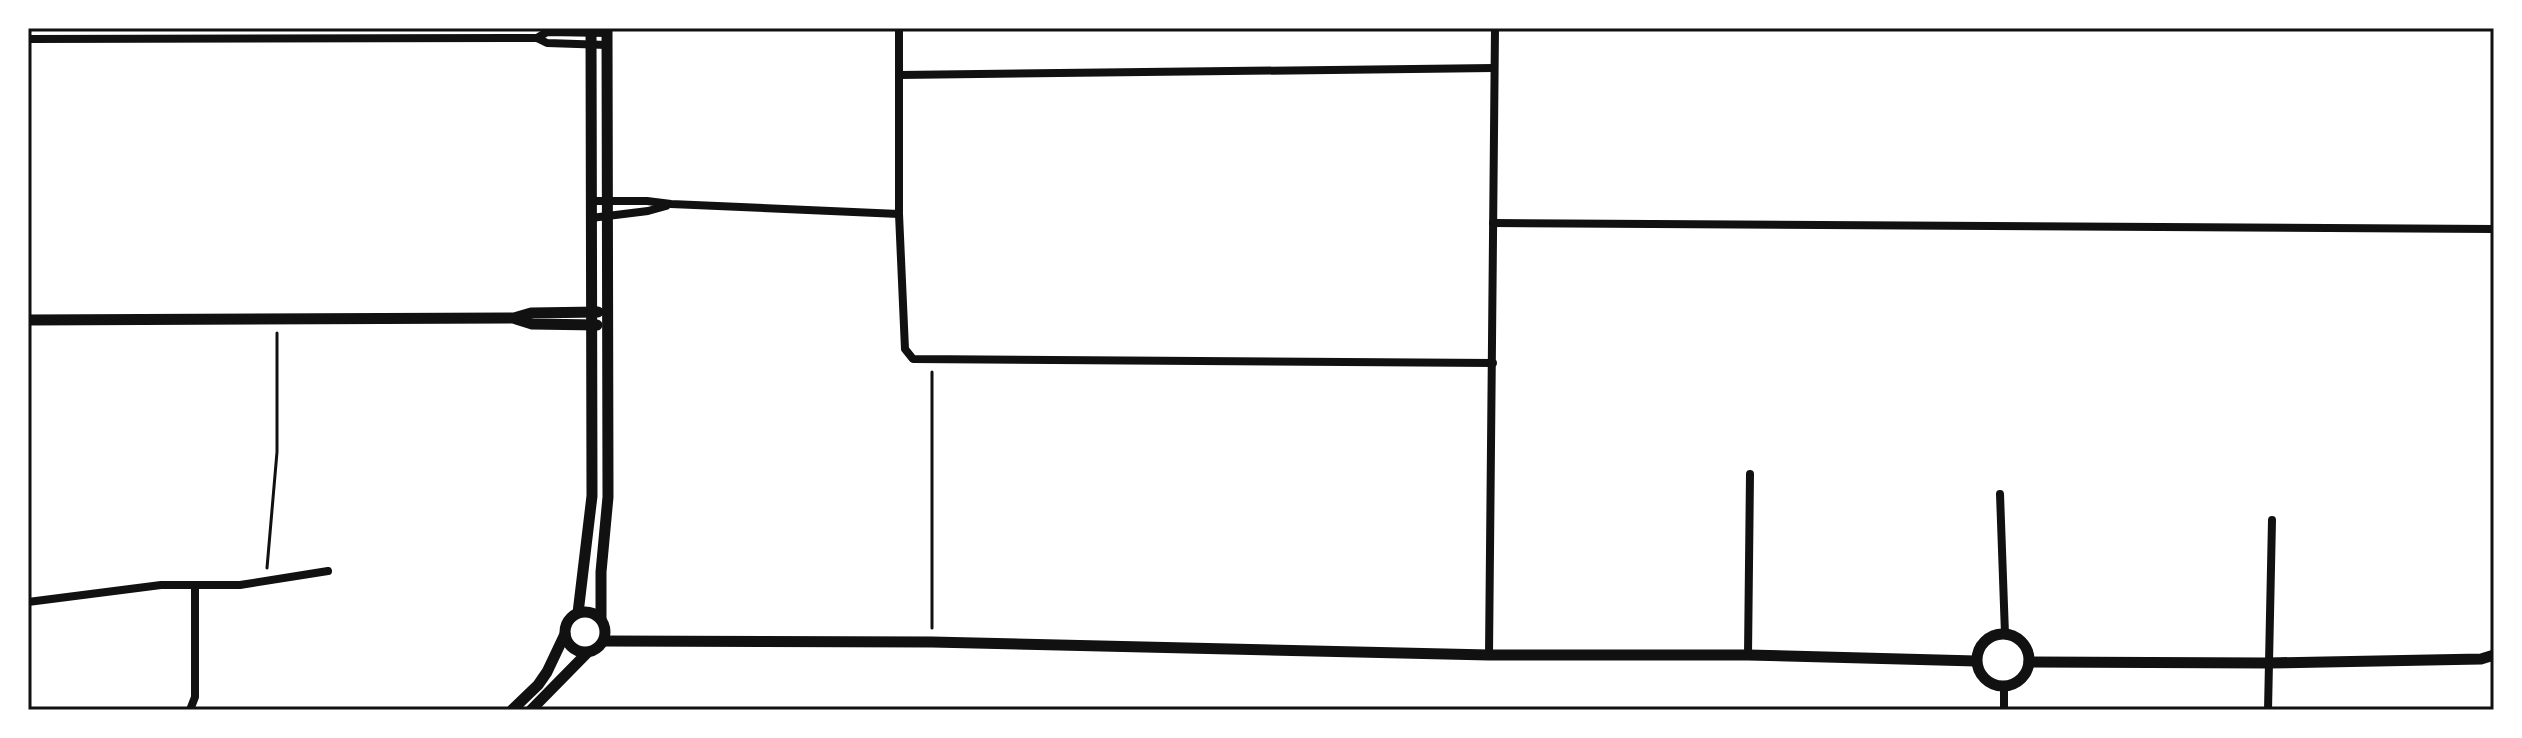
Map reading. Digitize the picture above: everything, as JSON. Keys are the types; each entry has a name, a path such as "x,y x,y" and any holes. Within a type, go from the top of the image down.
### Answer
{"street":[{"path":"899,28 899,214 905,349 913,359 1493,363"},
{"path":"1489,655 1495,28"},
{"path":"578,613 592,496 591,30"},
{"path":"537,38 547,32 591,30 607,35"},
{"path":"28,39 320,32 537,38 547,43 591,45 607,35"},
{"path":"565,634 570,646 587,653 594,651 604,641 606,630 601,619 601,572 608,497 607,35"},
{"path":"899,75 1494,68"},
{"path":"591,201 899,214"},
{"path":"591,218 648,211 671,204"},
{"path":"1493,223 2494,229"},
{"path":"28,320 514,318 531,313 606,311"},
{"path":"514,318 532,324 606,325"},
{"path":"1748,655 1750,474"},
{"path":"2000,494 2005,634"},
{"path":"2268,710 2272,520"},
{"path":"28,602 161,585 240,585 328,571"},
{"path":"190,710 195,697 195,585"},
{"path":"512,710 538,685 565,634 568,621 578,613 591,612 601,619"},
{"path":"2005,634 2014,636 2023,644 2029,662 2020,678 2004,686 1986,680 1976,661 1977,652 1984,641 2005,634"},
{"path":"604,641 932,642 1489,655 1748,655 1976,661"},
{"path":"531,710 587,653"},
{"path":"2029,662 2268,663 2481,659 2494,655"},
{"path":"2481,659 2494,664"},
{"path":"2004,686 2004,710"}],"path":[{"path":"268,580 266,558 277,452 277,321"},
{"path":"932,360 932,642"}]}
